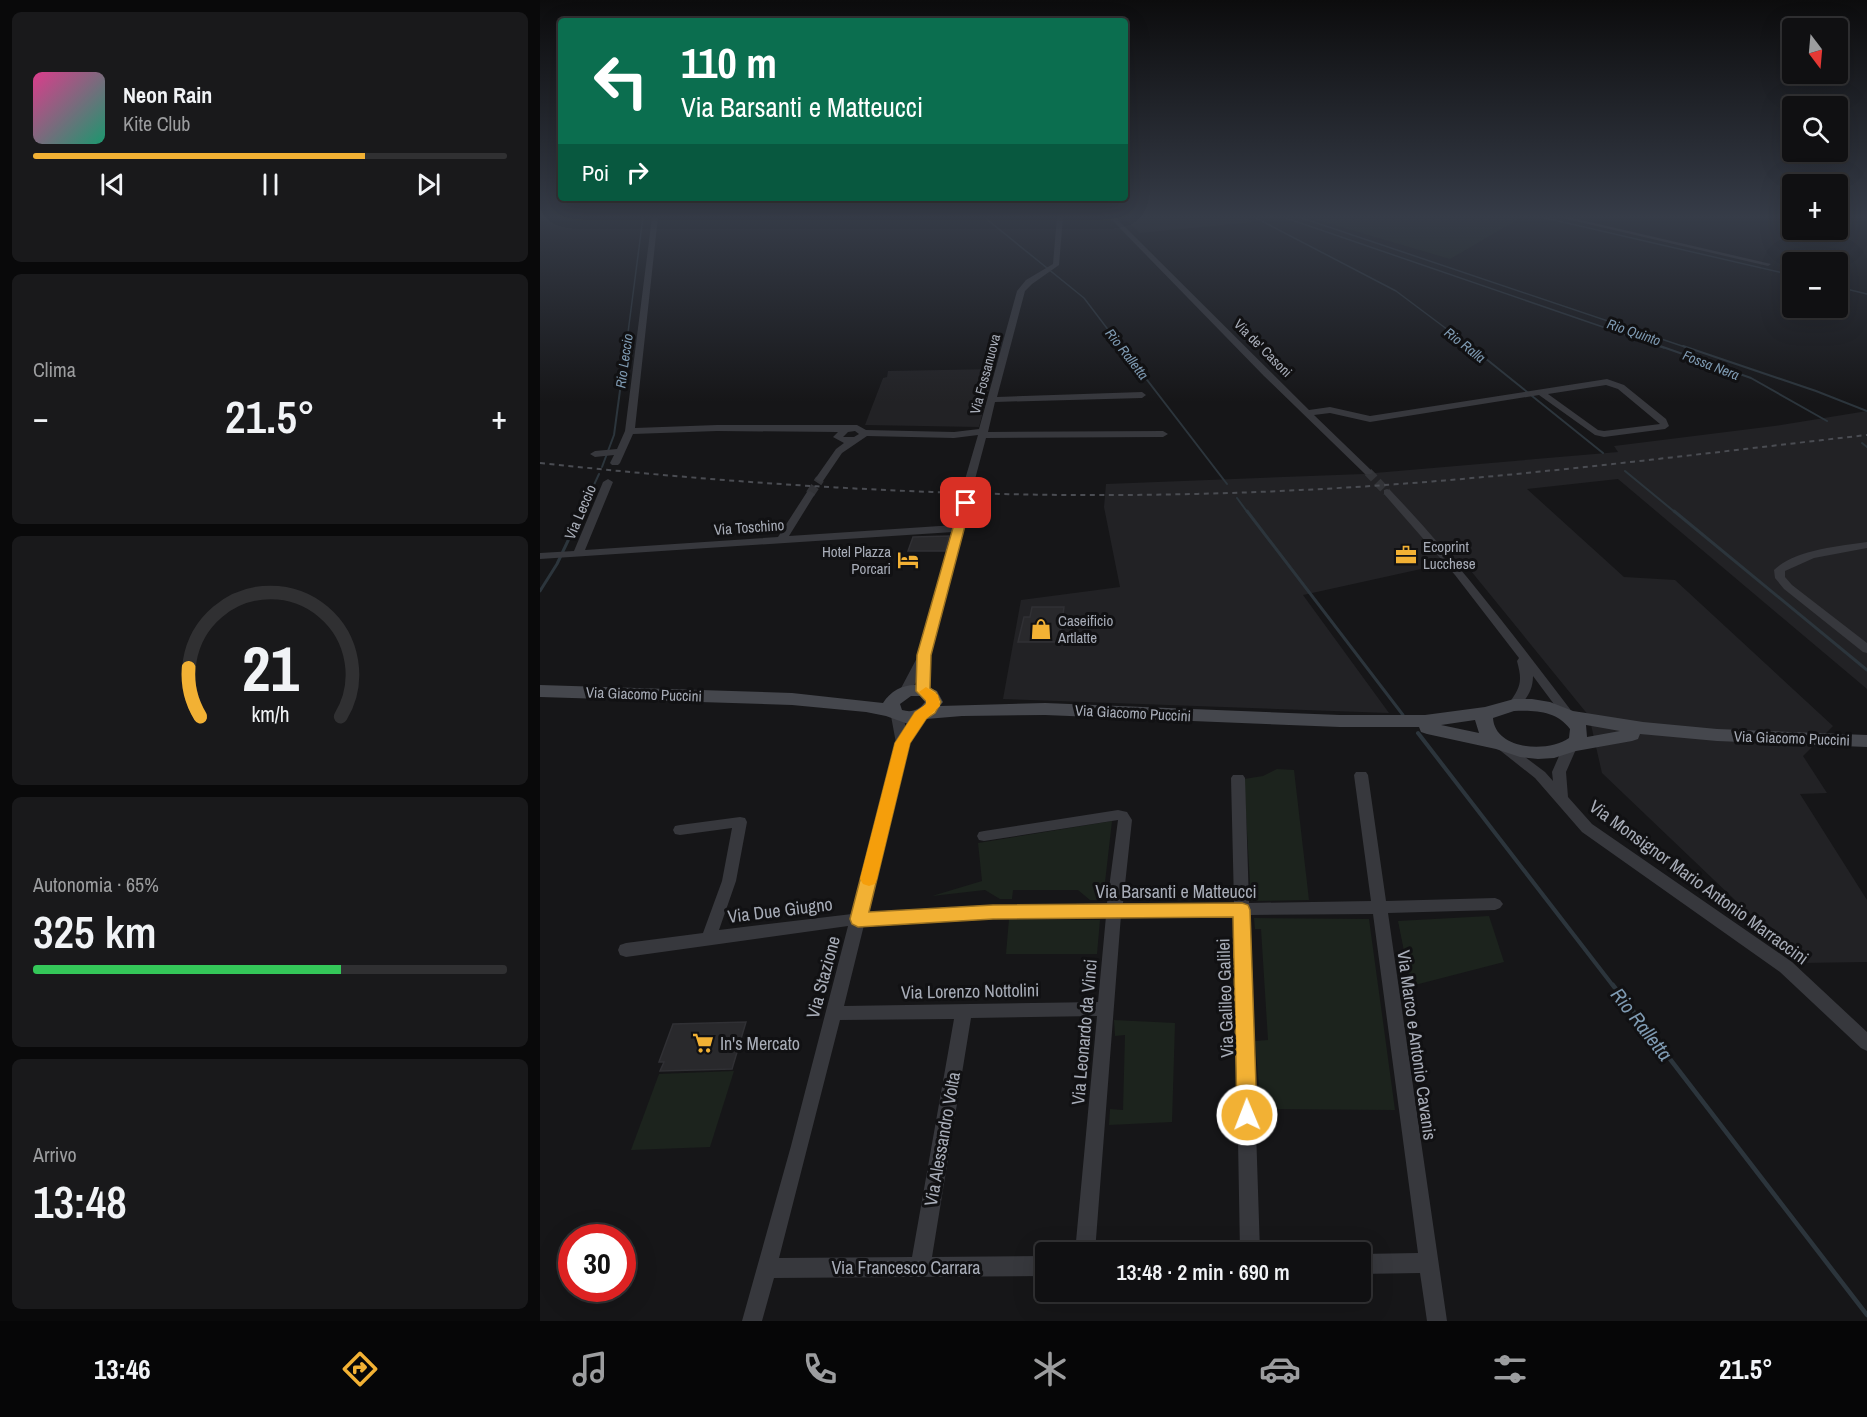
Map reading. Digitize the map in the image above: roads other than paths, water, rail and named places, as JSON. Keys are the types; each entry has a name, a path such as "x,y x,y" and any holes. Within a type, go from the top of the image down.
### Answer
{"main road":[{"name":"Via Giacomo Puccini","path":"540,691 792,699 866,706 908,718 923,714 973,710 1045,709 1340,721 1439,721 1486,713 1514,705 1543,707 1569,716 1636,729 1867,741"},
{"path":"792,699 861,698 915,693 972,703 1045,709"},
{"path":"895,714 893,700 915,693 934,702 923,714"},
{"path":"1486,713 1483,726 1490,738 1498,744"},
{"path":"1569,716 1580,733 1573,746"},
{"name":"Via Giacomo Puccini","path":"1340,721 1444,731 1521,751 1541,753 1632,735 1717,735"}],"street":[{"path":"615,464 630,431 648,279"},
{"name":"Via Fossanuova","path":"969,483 1021,291 1034,279"},
{"name":"Via de' Casoni","path":"1174,279 1368,472"},
{"path":"1308,413 1340,411 1370,419 1527,396 1540,393 1597,383 1614,384 1621,387 1664,421 1665,426 1604,434 1594,432 1540,393"},
{"path":"991,400 1142,395"},
{"path":"630,431 717,428 857,428 860,437"},
{"path":"818,429 840,436 860,437 890,434 1163,434"},
{"path":"838,451 840,436 849,429"},
{"path":"820,479 838,451 860,437"},
{"path":"598,454 620,452"},
{"name":"Via Leccio","path":"578,554 608,482"},
{"path":"1387,492 1450,561 1569,716"},
{"path":"782,539 810,494"},
{"path":"915,693 966,503"},
{"name":"Via Toschino","path":"540,556 960,528"},
{"path":"1867,545 1825,552 1792,562 1779,570 1780,579 1788,587 1867,649"},
{"path":"1514,705 1527,689 1527,672 1521,654"},
{"path":"895,714 903,743"},
{"name":"Via Stazione","path":"752,1321 903,743 923,714"},
{"name":"Via Monsignor Mario Antonio Marraccini","path":"1498,744 1531,767 1579,820 1603,841 1786,968 1867,1043"},
{"path":"1562,800 1559,772 1573,746"},
{"name":"Via Marco e Antonio Cavanis","path":"1361,775 1437,1321"},
{"name":"Via Galileo Galilei","path":"1238,778 1250,1242"},
{"name":"Via Leonardo da Vinci","path":"984,836 1122,816 1125,820 1114,910 1086,1242"},
{"name":"Via Due Giugno","path":"680,830 740,822 729,881 708,939"},
{"name":"Via Barsanti e Matteucci","path":"858,919 993,912 1378,910 1495,904"},
{"name":"Via Due Giugno","path":"626,950 858,919"},
{"name":"Via Lorenzo Nottolini","path":"834,1013 1106,1009"},
{"name":"Via Alessandro Volta","path":"920,1267 964,1011"},
{"path":"1371,1264 1428,1263"},
{"name":"Via Francesco Carrara","path":"766,1268 1035,1266"}],"waterway":[{"name":"Rio Leccio","path":"626,348 635,279"},
{"name":"Rio Ralletta","path":"1060,279 1084,298 1122,348"},
{"name":"Rio Ralla","path":"1372,279 1396,291 1472,348"},
{"name":"Fossa Nera","path":"1462,279 1664,348"},
{"name":"Rio Quinto","path":"1482,279 1688,348"},
{"path":"1848,289 1867,294"},
{"name":"Rio Leccio","path":"602,467 614,435 626,346"},
{"name":"Rio Ralletta","path":"1121,346 1227,484"},
{"name":"Rio Ralla","path":"1470,346 1603,453"},
{"name":"Fossa Nera","path":"1660,346 1751,378 1827,421"},
{"name":"Rio Quinto","path":"1683,346 1816,391 1867,411"},
{"name":"Fossa Nera","path":"1862,443 1867,447"},
{"name":"Rio Ralla","path":"1625,471 1676,513"},
{"name":"Rio Leccio","path":"581,513 599,474"},
{"name":"Rio Ralletta","path":"1237,498 1248,513"},
{"name":"Rio Leccio","path":"540,591 557,564 582,511"},
{"name":"Rio Ralletta","path":"1247,511 1403,715"},
{"name":"Rio Ralla","path":"1674,511 1867,670"},
{"name":"Rio Ralletta","path":"1418,733 1614,987"},
{"name":"Rio Ralletta","path":"1613,985 1867,1315"}],"tunnel":[{"path":"1368,472 1387,492"},
{"path":"810,494 820,479"}],"railway":[{"path":"540,463 730,480 920,492 1206,494 1443,481 1867,435"}],"place":[{"name":"Ecoprint Lucchese","path":"1406,555"},
{"name":"Hotel Plazza Porcari","path":"908,560"},
{"name":"Caseificio Artlatte","path":"1041,629"},
{"name":"In's Mercato","path":"703,1043"}]}
